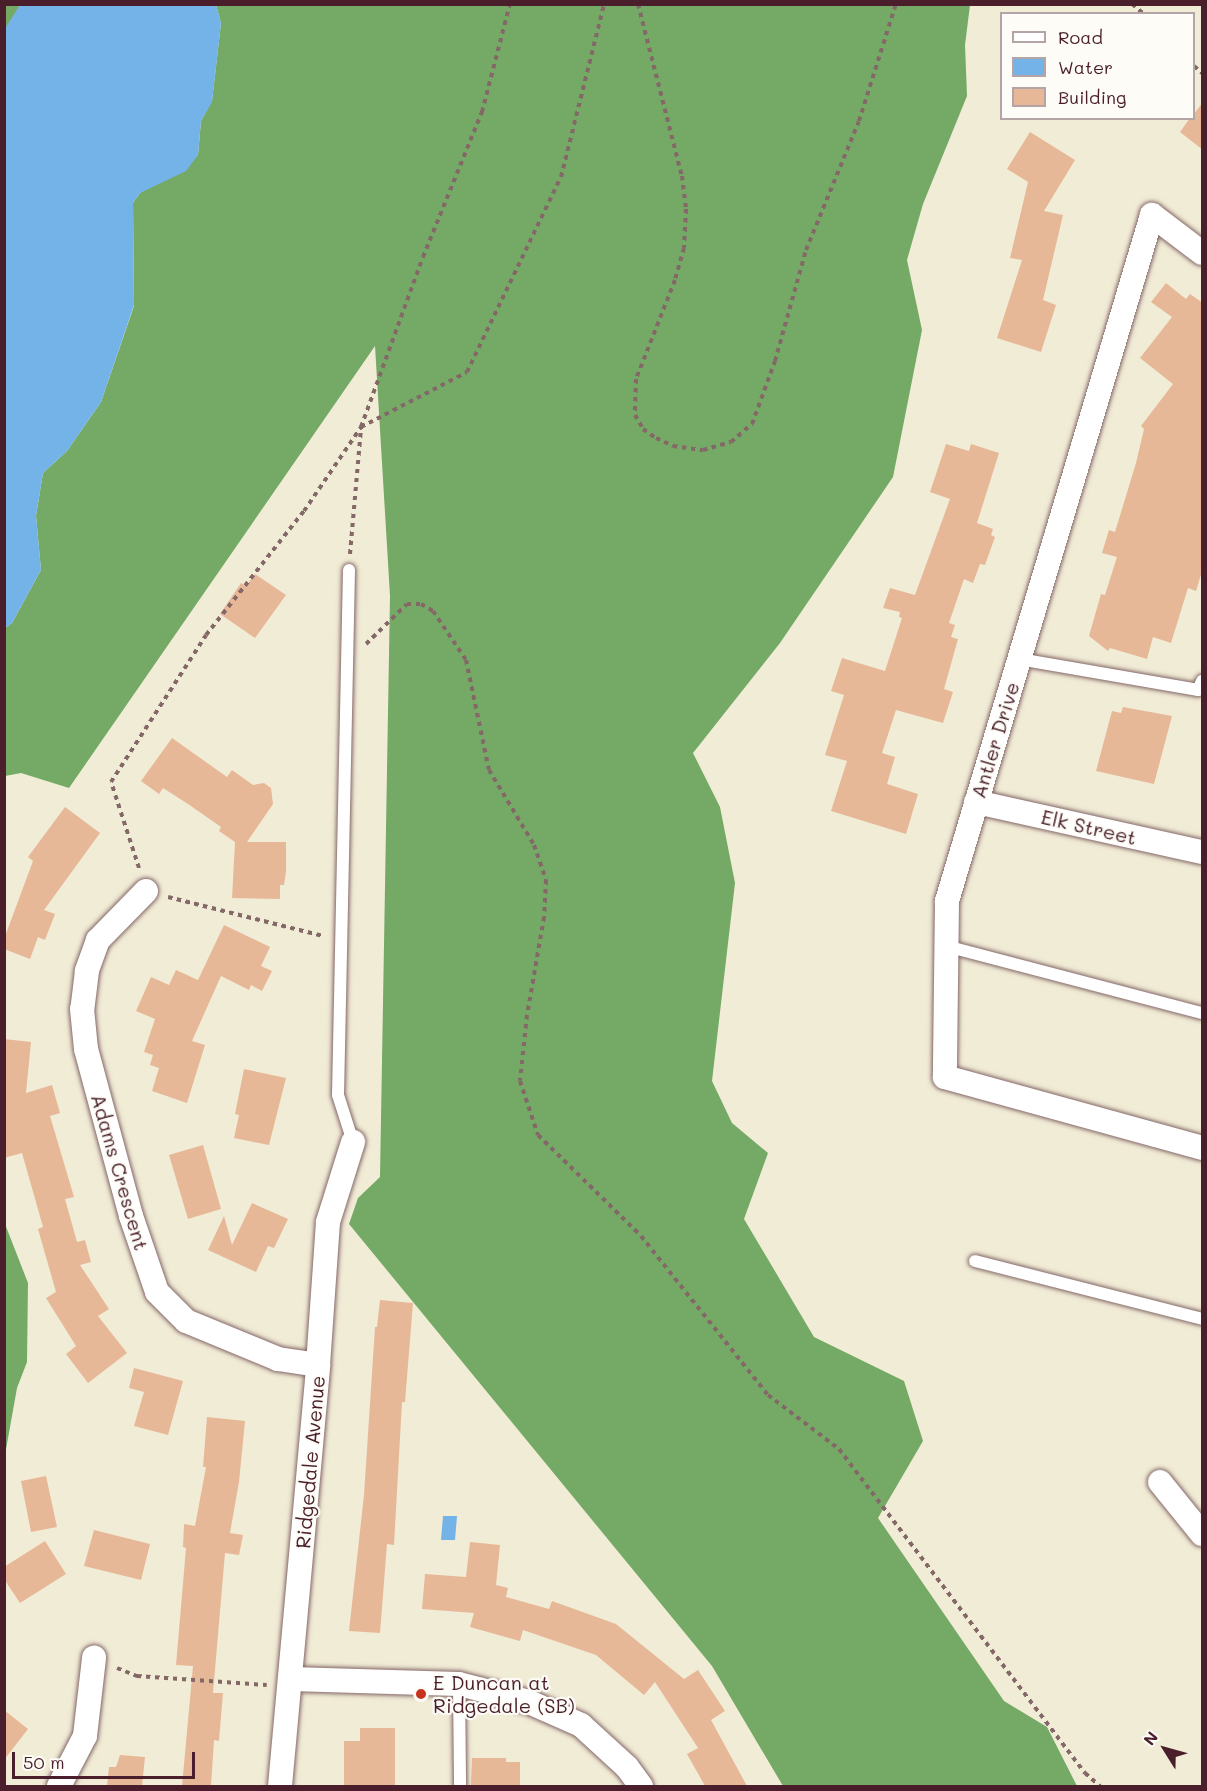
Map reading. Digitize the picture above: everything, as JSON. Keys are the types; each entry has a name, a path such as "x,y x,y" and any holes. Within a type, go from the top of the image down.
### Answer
{"street":[{"name":"Antler Drive","path":"1203,253 1152,215 947,901 945,1077 1203,1148"},
{"name":"Elk Street","path":"976,802 1203,852"},
{"name":"Adams Crescent","path":"146,891 98,940 87,971 82,1009 86,1049 131,1216 157,1292 186,1321 278,1359 318,1365"},
{"name":"Ridgedale Avenue","path":"280,1786 318,1365 328,1222 353,1142"},
{"path":"1160,1482 1203,1534"},
{"path":"59,1786 85,1736 94,1659"},
{"path":"291,1679 459,1684 530,1702 581,1725 627,1767 641,1786"}],"lane":[{"path":"349,570 338,1095 353,1142"},
{"path":"1019,659 1198,690 1203,681"},
{"path":"946,946 1203,1013"},
{"path":"975,1261 1203,1319"},
{"path":"459,1684 460,1786"}],"path":[{"path":"342,940 146,891 111,782 206,635 304,511 361,426 423,257 482,112 510,4"},
{"path":"361,426 468,372 561,177 604,4"},
{"path":"638,4 682,176 686,209 684,248 675,280 636,379 635,415 643,429 656,438 673,446 703,450 731,442 752,424 775,361 806,250 859,121 896,4"},
{"path":"349,570 361,426"},
{"path":"347,663 407,604 421,604 433,611 466,660 489,770 534,845 546,880 544,917 527,1015 520,1081 538,1135 641,1236 768,1395 839,1449 1085,1773 1100,1786"},
{"path":"94,1659 137,1676 264,1686 291,1679"}],"green space":[{"path":"4,5 20,5 5,31 4,30"},
{"path":"216,5 970,5 965,45 967,96 923,204 907,260 922,330 893,477 780,643 693,753 720,807 735,883 712,1081 732,1123 768,1153 744,1219 814,1337 904,1381 923,1441 878,1518 1004,1701 1047,1727 1077,1786 783,1786 712,1666 349,1224 358,1198 380,1177 390,596 375,346 69,788 21,773 5,776 5,628 12,623 41,570 36,516 43,473 67,451 101,402 134,306 133,203 140,193 198,155 201,121 212,101 221,23"},
{"path":"5,1224 28,1283 27,1362 17,1388 5,1455"}],"water":[{"path":"20,5 216,5 221,23 212,102 201,121 198,155 186,171 140,193 133,203 134,305 101,402 67,451 43,473 36,516 41,570 12,623 5,628 4,30"},
{"path":"443,1516 457,1516 455,1540 441,1540"}],"building":[{"path":"1203,102 1203,150 1180,132 1189,120 1195,120 1195,113"},
{"path":"1030,132 1075,160 1044,211 1063,215 1043,300 1056,305 1041,352 997,338 1022,260 1010,258 1028,182 1007,169"},
{"path":"1166,283 1186,299 1190,294 1203,303 1203,568 1196,591 1188,588 1171,643 1153,637 1147,659 1110,648 1108,651 1089,636 1101,594 1105,595 1117,557 1102,553 1109,530 1115,532 1136,463 1144,429 1141,426 1173,384 1140,358 1172,317 1151,302"},
{"path":"946,444 969,451 971,444 999,453 977,523 993,529 991,535 995,537 985,565 980,564 973,583 964,579 949,623 955,625 951,637 958,639 944,689 953,692 943,723 896,710 882,753 895,757 887,784 918,794 906,834 831,811 847,761 825,755 844,695 831,691 842,658 885,671 902,618 899,617 900,612 883,608 890,588 915,595 950,499 930,492"},
{"path":"255,574 286,595 255,638 220,614 241,583 246,586"},
{"path":"1123,707 1172,716 1154,784 1096,771 1112,711 1121,713"},
{"path":"172,738 227,777 232,770 253,785 264,783 271,788 273,804 247,842 286,842 286,871 284,885 280,885 280,899 232,898 235,842 219,831 221,827 188,804 163,788 159,794 141,781"},
{"path":"65,807 100,833 44,910 55,914 45,940 38,937 30,959 4,949 4,939 33,861 28,857"},
{"path":"224,925 270,947 261,966 272,971 262,991 251,985 249,990 221,976 192,1041 205,1045 187,1103 152,1091 159,1068 150,1065 153,1055 144,1052 155,1019 136,1011 151,977 169,985 176,970 198,980"},
{"path":"4,1039 31,1042 26,1093 52,1085 60,1113 50,1116 74,1197 65,1199 77,1242 85,1240 91,1262 80,1265 109,1309 98,1316 127,1353 88,1383 66,1354 76,1346 46,1298 56,1292 38,1229 43,1227 22,1153 4,1158"},
{"path":"244,1069 286,1078 269,1145 234,1138 239,1115 235,1114"},
{"path":"203,1145 221,1209 188,1219 169,1155"},
{"path":"252,1203 288,1219 274,1248 268,1246 256,1272 208,1250 224,1216 232,1245"},
{"path":"380,1300 413,1303 405,1402 402,1402 394,1545 387,1544 380,1633 349,1631 364,1495 375,1327 377,1327"},
{"path":"134,1368 183,1381 168,1435 134,1426 144,1392 129,1388"},
{"path":"207,1417 245,1421 239,1482 230,1533 243,1535 239,1555 225,1553 213,1693 223,1693 219,1741 214,1740 211,1786 182,1786 193,1666 176,1665 186,1548 183,1547 184,1524 195,1526 206,1467 203,1467"},
{"path":"46,1476 57,1527 31,1532 21,1481"},
{"path":"94,1530 150,1544 141,1580 84,1566"},
{"path":"45,1541 66,1574 20,1603 4,1579 4,1567"},
{"path":"470,1542 500,1545 496,1585 508,1588 506,1597 549,1609 552,1601 616,1624 684,1679 698,1670 725,1711 711,1720 747,1786 705,1786 687,1754 698,1748 655,1682 644,1695 596,1655 523,1630 520,1641 470,1627 474,1613 422,1609 425,1574 466,1577"},
{"path":"4,1710 28,1729 4,1760"},
{"path":"360,1728 395,1728 395,1786 344,1786 344,1741 360,1741"},
{"path":"120,1755 145,1757 142,1786 107,1786 109,1767 116,1767"},
{"path":"472,1758 506,1758 506,1762 520,1762 520,1786 471,1786"}],"place":[{"name":"E Duncan at Ridgedale (SB)","path":"421,1694"}]}
